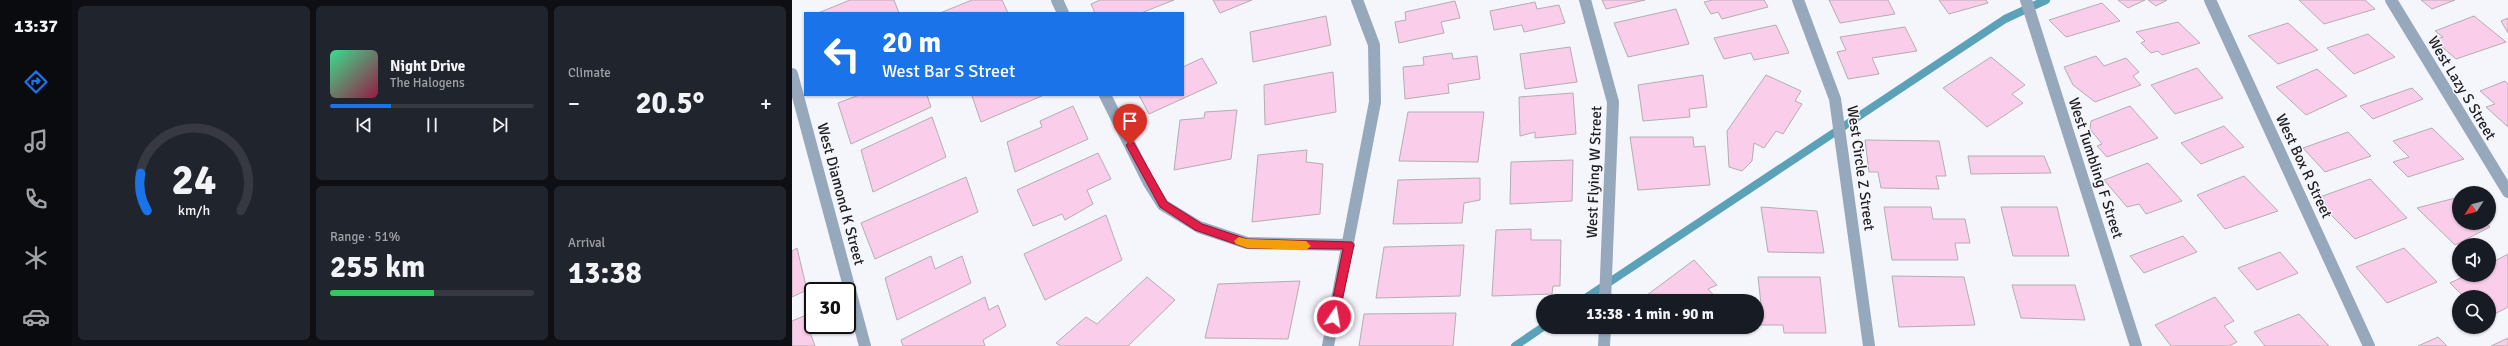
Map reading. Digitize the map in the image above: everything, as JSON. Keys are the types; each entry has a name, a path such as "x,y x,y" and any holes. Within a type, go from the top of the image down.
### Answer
{"street":[{"path":"1057,0 1063,12"},
{"path":"1328,346 1376,102 1374,45 1358,0"},
{"name":"West Flying W Street","path":"1586,0 1613,102 1606,294"},
{"name":"West Circle Z Street","path":"1798,0 1835,99 1869,346"},
{"name":"West Tumbling F Street","path":"2026,0 2136,346"},
{"name":"West Box R Street","path":"2210,0 2369,346"},
{"name":"West Lazy S Street","path":"2391,0 2508,192"},
{"name":"West Diamond K Street","path":"792,74 865,346"},
{"path":"1106,96 1150,183 1163,205 1199,227 1247,243 1349,245"},
{"path":"1604,334 1604,346"}],"building":[{"path":"850,0 894,0 899,12 820,12"},
{"path":"972,0 1002,0 1008,12 942,12"},
{"path":"1100,0 1174,0 1144,12 1095,12 1091,4"},
{"path":"1213,0 1252,0 1220,13"},
{"path":"1602,0 1645,0 1606,9"},
{"path":"1713,0 1764,0 1768,7 1722,19 1718,12 1711,14 1704,2"},
{"path":"1829,0 1888,0 1895,14 1840,23"},
{"path":"1939,0 1986,0 1988,3 1949,14"},
{"path":"2118,0 2145,0 2128,8"},
{"path":"2148,0 2167,0 2156,6"},
{"path":"2299,0 2365,0 2375,9 2324,24"},
{"path":"2421,0 2455,0 2432,9"},
{"path":"1455,1 1460,18 1441,22 1444,33 1399,43 1395,22 1406,20 1405,12"},
{"path":"1535,2 1537,9 1559,5 1565,23 1524,32 1522,25 1494,30 1490,11"},
{"path":"2102,3 2120,21 2066,37 2049,20"},
{"path":"1676,9 1689,44 1628,57 1614,23"},
{"path":"1326,16 1331,45 1253,62 1250,32"},
{"path":"2474,16 2506,42 2456,59 2434,40 2443,37 2435,31"},
{"path":"2508,18 2508,33 2501,21"},
{"path":"2178,22 2200,43 2162,55 2158,51 2151,53 2141,43 2145,41 2136,32"},
{"path":"2288,23 2318,50 2278,64 2248,36"},
{"path":"1776,25 1789,53 1754,60 1751,53 1724,59 1714,38"},
{"path":"1905,27 1917,51 1872,58 1879,74 1848,79 1837,52 1846,50 1840,37"},
{"path":"2368,34 2395,57 2354,74 2327,48"},
{"path":"1570,47 1577,82 1525,89 1520,54"},
{"path":"1452,53 1453,59 1477,56 1480,79 1448,84 1449,93 1405,99 1403,67 1424,65 1423,57"},
{"path":"2096,56 2104,66 2126,58 2139,72 2133,76 2141,85 2095,102 2073,85 2064,67"},
{"path":"1991,57 2025,85 2012,94 2023,103 1987,127 1943,88"},
{"path":"1202,58 1217,83 1149,114 1140,96 1184,96 1184,67"},
{"path":"2197,68 2223,98 2175,114 2151,85"},
{"path":"2317,69 2347,96 2306,115 2276,87"},
{"path":"1333,72 1336,112 1265,125 1264,85"},
{"path":"1703,75 1707,107 1689,109 1690,117 1643,121 1638,85"},
{"path":"1766,75 1801,91 1795,101 1802,104 1783,134 1776,131 1764,148 1754,143 1752,161 1742,171 1729,167 1727,131"},
{"path":"2505,81 2508,84 2508,127 2486,107 2495,104 2480,91"},
{"path":"2412,88 2423,99 2373,119 2360,106"},
{"path":"1573,93 1576,134 1535,138 1535,132 1520,136 1519,97"},
{"path":"856,96 927,96 931,107 851,144 838,103"},
{"path":"972,96 1042,96 981,122"},
{"path":"1073,106 1088,139 1015,172 1007,142 1042,127 1040,121"},
{"path":"2130,106 2158,138 2107,157 2097,146 2102,144 2090,129 2091,121"},
{"path":"1237,110 1231,159 1174,170 1180,120 1204,118 1205,112"},
{"path":"1408,112 1484,112 1478,162 1399,161"},
{"path":"932,117 946,157 873,192 861,150"},
{"path":"2224,126 2244,147 2201,164 2181,143"},
{"path":"2432,128 2464,159 2408,177 2393,162 2409,157 2393,141"},
{"path":"2348,132 2371,156 2325,172 2303,148"},
{"path":"1630,137 1693,137 1694,147 1705,146 1710,185 1638,190"},
{"path":"1865,140 1939,141 1946,176 1936,176 1939,189 1881,188 1878,172 1869,172"},
{"path":"1307,150 1306,162 1323,164 1320,214 1252,222 1258,155"},
{"path":"1098,153 1111,179 1087,190 1093,204 1065,220 1062,214 1033,226 1017,190"},
{"path":"1968,156 2044,156 2051,173 1971,174"},
{"path":"1573,160 1572,201 1510,204 1511,162"},
{"path":"2148,163 2182,201 2146,214 2139,204 2127,207 2104,180"},
{"path":"2244,176 2278,211 2225,229 2197,195"},
{"path":"966,177 978,212 875,259 861,223"},
{"path":"1480,178 1480,200 1464,203 1462,223 1393,224 1398,180"},
{"path":"2370,179 2407,218 2355,239 2325,209 2320,197"},
{"path":"2452,199 2452,230 2484,230 2469,238 2452,238 2452,242 2417,208"},
{"path":"1761,207 1817,211 1824,253 1768,252"},
{"path":"1884,207 1931,207 1933,219 1965,219 1970,243 1955,243 1958,260 1892,260"},
{"path":"2001,207 2057,207 2069,256 2013,256"},
{"path":"1106,215 1122,260 1045,300 1024,254"},
{"path":"1531,229 1531,240 1561,240 1560,286 1553,286 1552,294 1492,296 1496,230"},
{"path":"2183,236 2197,252 2144,273 2130,256"},
{"path":"1464,245 1460,296 1376,298 1384,247"},
{"path":"797,248 805,282 804,291 792,297 792,251"},
{"path":"2404,248 2437,282 2387,303 2356,267"},
{"path":"2280,252 2298,273 2257,290 2238,268"},
{"path":"2508,254 2508,307 2496,313 2496,290 2457,290 2450,283 2496,282 2496,260"},
{"path":"931,256 935,269 962,256 971,283 897,320 885,278"},
{"path":"1694,260 1717,285 1708,289 1713,294 1648,294"},
{"path":"1892,276 1964,277 1975,325 1899,327"},
{"path":"1147,277 1175,300 1128,346 1061,346 1056,343 1086,317 1097,324"},
{"path":"1758,277 1820,277 1826,333 1784,333 1783,325 1764,325 1764,294 1760,294"},
{"path":"1300,281 1288,339 1205,338 1218,284"},
{"path":"2012,285 2075,285 2085,320 2021,318"},
{"path":"985,297 989,310 998,305 1006,326 983,340 985,346 903,346 901,340"},
{"path":"2215,297 2234,321 2224,326 2237,342 2229,346 2171,346 2155,325"},
{"path":"1456,313 1453,346 1359,346 1364,314"},
{"path":"2299,314 2329,346 2265,346 2254,332"},
{"path":"804,316 804,334 811,334 815,346 792,346 792,321"},
{"path":"2438,337 2447,346 2418,346"},
{"path":"2508,338 2508,346 2491,346"}],"waterway":[{"path":"1592,294 2005,19 2046,0"},
{"path":"1515,346 1536,332"}],"slow traffic":[{"path":"1239,241 1247,243 1306,246"}],"route":[{"path":"1130,145 1163,205 1199,227 1247,243 1293,246 1349,245 1334,317"}]}
